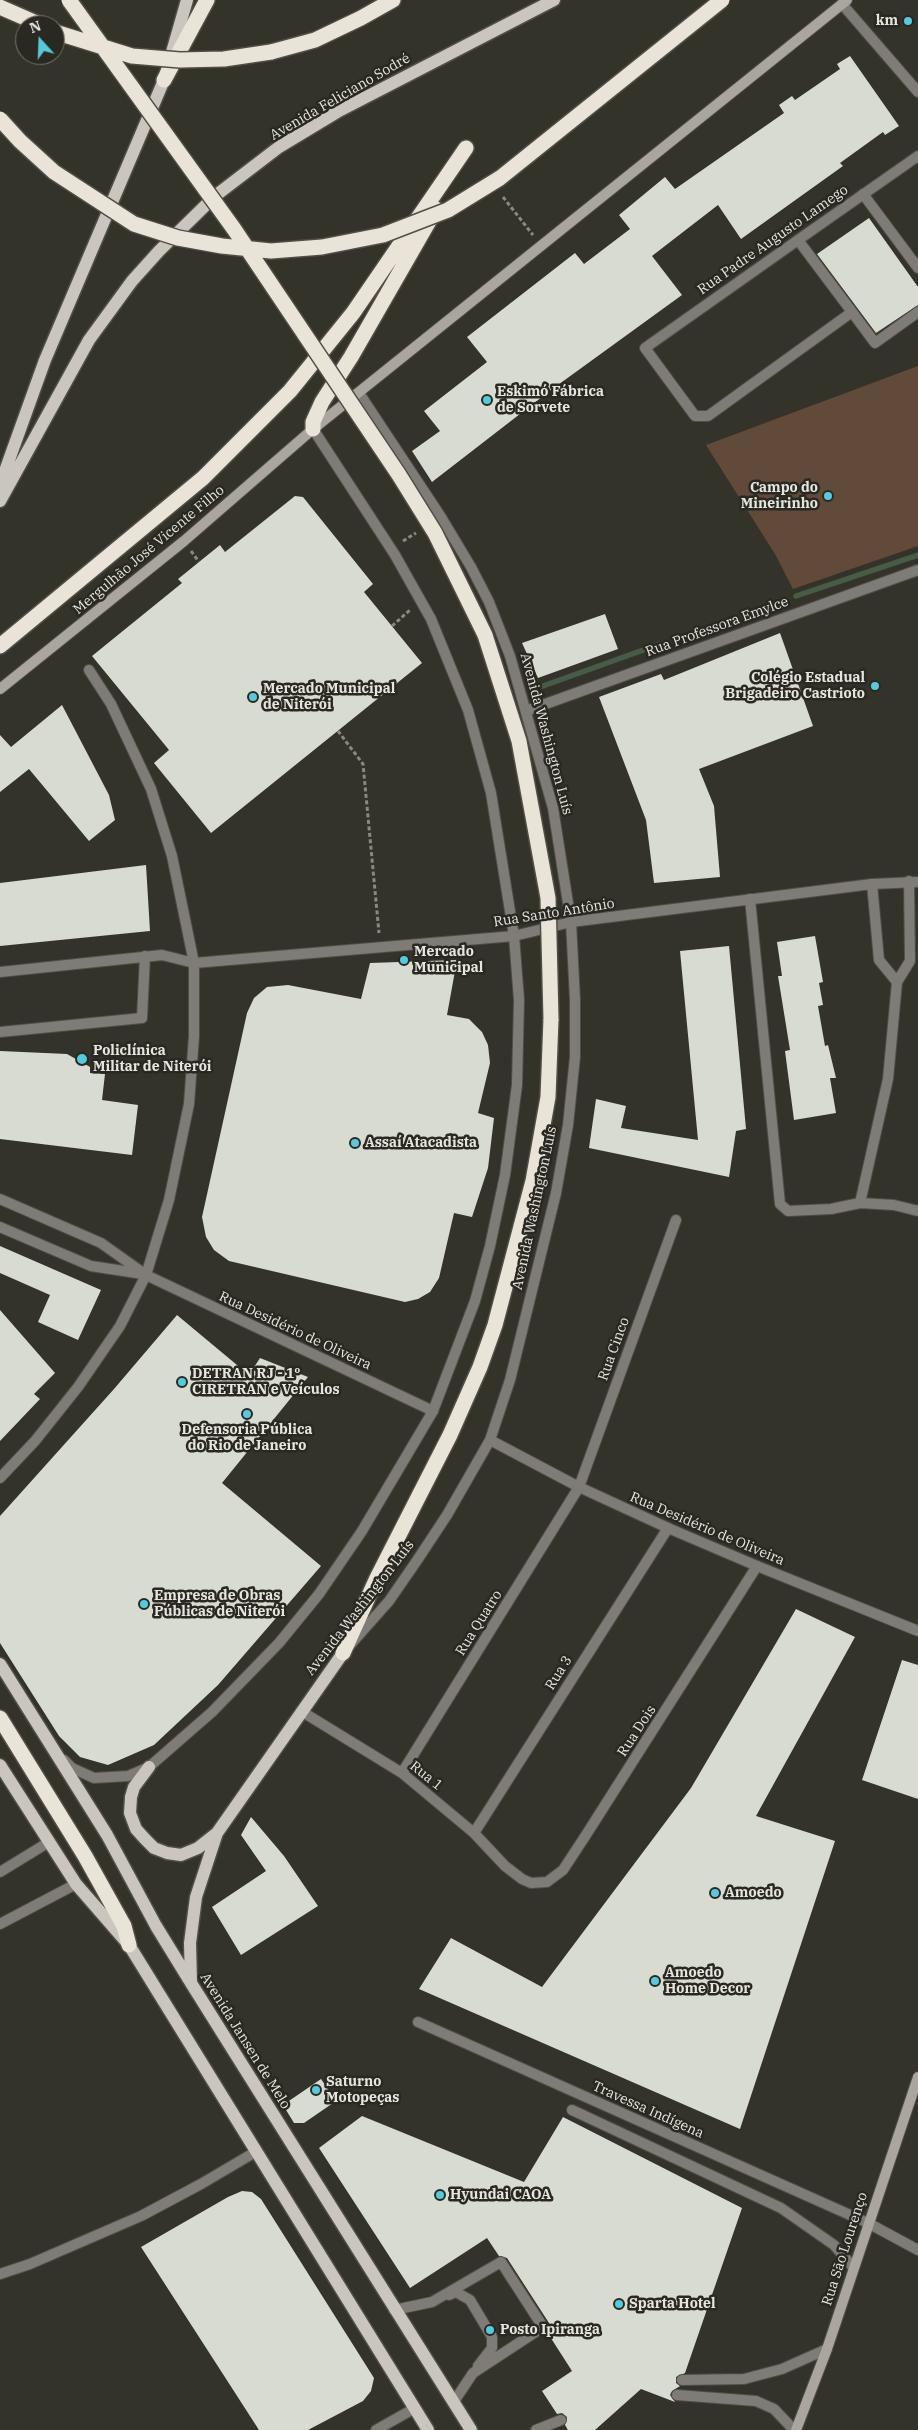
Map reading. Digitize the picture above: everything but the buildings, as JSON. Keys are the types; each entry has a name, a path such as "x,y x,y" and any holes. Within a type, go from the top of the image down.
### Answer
{"highway":[{"path":"69,0 234,229 400,475 435,533 485,635 519,741 548,898 551,1019 548,1097 533,1181 494,1325 480,1367 450,1435 376,1580 342,1653"},
{"path":"164,80 207,0"},
{"path":"65,34 132,56 180,60 224,59 271,52 315,40 362,18 393,0"},
{"path":"0,119 20,141 54,172 134,224 178,238 222,246 271,251 322,247 383,235 448,210 500,178 722,0"},
{"path":"0,6 19,15"},
{"path":"0,646 202,478 290,390 353,313 466,148 425,229 316,413 313,429"},
{"path":"0,1718 34,1772 124,1926 129,1945"}],"main road":[{"path":"0,485 45,360 164,80 187,0"},
{"name":"Avenida Feliciano Sodré","path":"0,501 89,340 132,281 159,251 215,196 279,148 337,112 554,0"},
{"path":"313,429 845,2"},
{"name":"Mergulhão José Vicente Filho","path":"0,689 184,541 313,429"},
{"name":"Avenida Washington Luís","path":"191,1983 190,1943 196,1897 217,1833 342,1653"},
{"name":"Avenida Jansen de Melo","path":"0,1664 60,1757 191,1983 394,2310 472,2429"},
{"path":"0,1765 76,1884 129,1945 428,2430"},
{"path":"149,1767 134,1787 130,1813 136,1829 146,1839 160,1850 180,1855 198,1848 217,1833"},
{"name":"Rua São Lourenço","path":"795,2430 827,2349 918,2076"}],"street":[{"path":"845,2 918,92"},
{"name":"Rua Padre Augusto Lamego","path":"852,312 708,416 696,416 645,348 918,156"},
{"path":"863,194 918,268"},
{"path":"798,240 875,343 918,312"},
{"name":"Avenida Washington Luís","path":"342,1653 389,1601 418,1560 447,1515 490,1440 510,1380 532,1297 556,1193 568,1124 575,1056 575,1000 571,922 553,808 510,656 488,602 471,567 441,517 359,393"},
{"path":"60,1757 72,1768 94,1778 128,1776 149,1767 212,1712 279,1643 319,1594 362,1531 433,1411 475,1301 490,1246 505,1175 517,1076 519,1000 514,936 502,848 477,738 458,682 421,602 395,555 313,429"},
{"name":"Rua Professora Emylce","path":"526,711 918,570"},
{"path":"0,1478 35,1441 78,1387 120,1326 146,1275 170,1200 190,1104 194,1036 194,962 172,856 151,789 111,704 89,670"},
{"path":"860,1202 888,1079 897,982 910,961 913,882"},
{"name":"Rua Santo Antônio","path":"0,972 162,954 194,962 514,936 571,922 872,884 913,882"},
{"path":"872,884 880,960 897,982"},
{"path":"750,899 780,1204 788,1211 831,1209 860,1202 894,1205 918,1211"},
{"path":"0,1032 142,1018 145,956"},
{"name":"Rua Desidério de Oliveira","path":"0,1199 101,1243 146,1275 433,1411"},
{"name":"Rua Cinco","path":"579,1487 676,1220"},
{"name":"Rua Desidério de Oliveira","path":"0,1227 91,1266 146,1275"},
{"name":"Rua Desidério de Oliveira","path":"490,1440 579,1487 668,1528 757,1566 918,1630"},
{"name":"Rua Quatro","path":"402,1773 579,1487"},
{"name":"Rua 3","path":"474,1833 668,1528"},
{"name":"Rua Dois","path":"522,1879 531,1883 547,1882 563,1870 757,1566"},
{"name":"Rua 1","path":"300,1712 402,1773 474,1833 505,1866 522,1879"},
{"path":"0,1872 49,1842"},
{"path":"0,1924 76,1884"},
{"name":"Travessa Indígena","path":"418,2022 868,2223 918,2250"},
{"path":"572,2110 781,2208 834,2245 854,2267"},
{"path":"0,2274 141,2216 202,2184 257,2151"},
{"path":"432,2302 501,2262 543,2328 473,2373"},
{"path":"394,2310 432,2302 456,2292 470,2300 492,2337 492,2348 453,2402"},
{"path":"682,2380 744,2379 782,2369 827,2349"},
{"path":"677,2395 756,2401 774,2409 795,2430"},
{"path":"376,2430 415,2408"},
{"path":"536,2430 561,2420"}],"path":[{"path":"392,626 421,602"},
{"path":"338,731 363,764 380,947"}],"shaded area":[{"name":"Campo do Mineirinho","path":"918,366 918,546 793,589 775,554 706,445"}],"waterway":[{"path":"796,596 918,555"},
{"path":"543,686 660,644"}],"place":[{"name":"km","path":"908,21"},
{"name":"Eskimó Fábrica de Sorvete","path":"487,400"},
{"name":"Campo do Mineirinho","path":"828,496"},
{"name":"Colégio Estadual Brigadeiro Castrioto","path":"875,686"},
{"name":"Mercado Municipal de Niterói","path":"253,697"},
{"name":"Mercado Municipal","path":"404,960"},
{"name":"Policlínica Militar de Niterói","path":"82,1059"},
{"name":"Assaí Atacadista","path":"355,1143"},
{"name":"DETRAN RJ - 1º CIRETRAN e Veículos","path":"182,1382"},
{"name":"Defensoria Pública do Rio de Janeiro","path":"247,1414"},
{"name":"Empresa de Obras Públicas de Niterói","path":"144,1604"},
{"name":"Amoedo","path":"715,1893"},
{"name":"Amoedo Home Decor","path":"655,1981"},
{"name":"Saturno Motopeças","path":"316,2090"},
{"name":"Hyundai CAOA","path":"440,2195"},
{"name":"Sparta Hotel","path":"619,2304"},
{"name":"Posto Ipiranga","path":"490,2330"}]}
